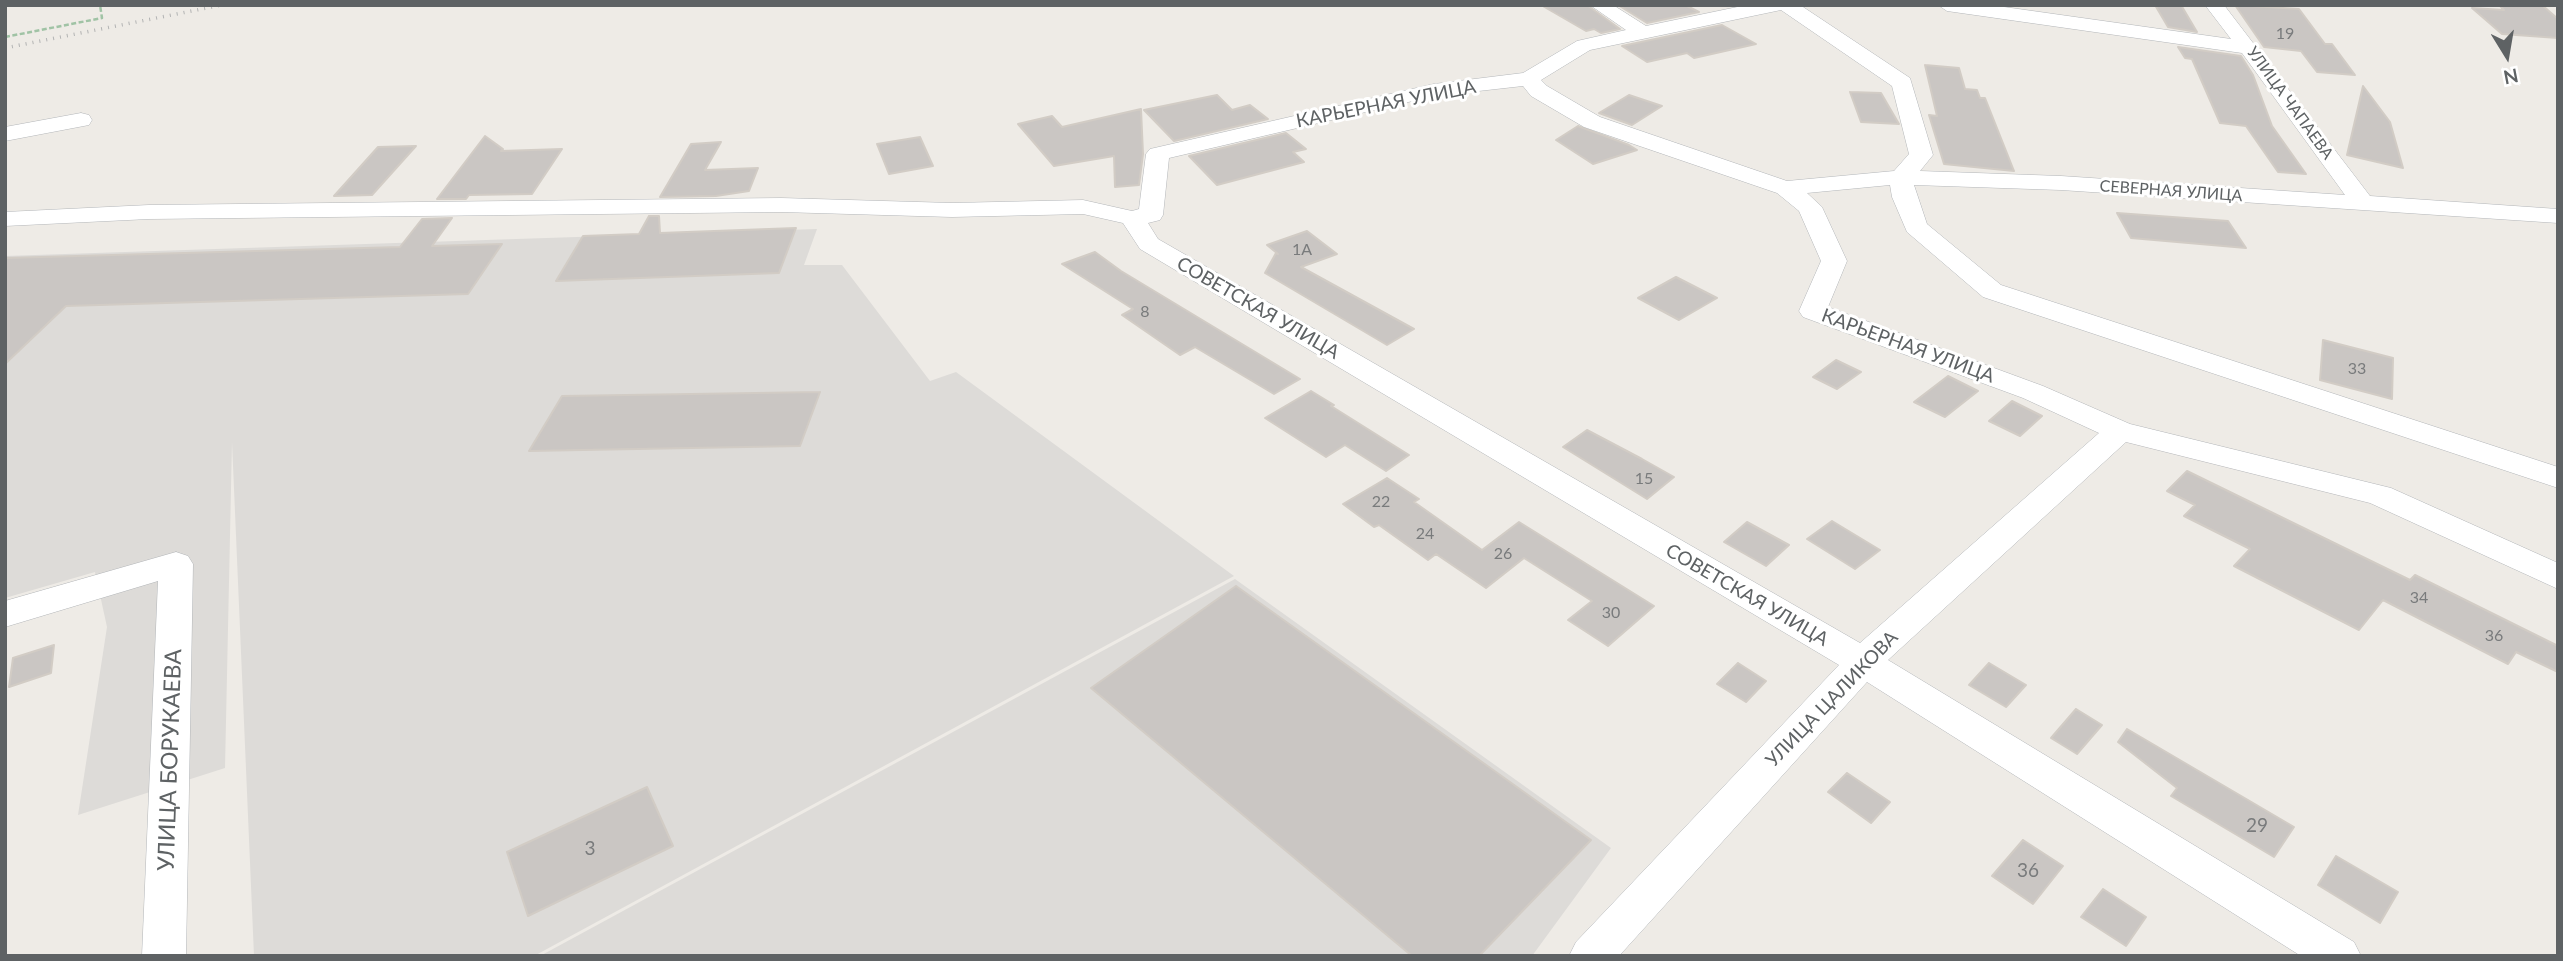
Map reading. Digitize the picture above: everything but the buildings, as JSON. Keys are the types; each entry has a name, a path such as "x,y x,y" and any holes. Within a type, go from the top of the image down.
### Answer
{"street":[{"path":"1599,5 1645,34"},
{"path":"1528,79 1584,45 1776,5"},
{"path":"1787,5 1902,83 1921,155 1901,177 1904,197 1916,227 1992,291 2558,478"},
{"path":"1947,5 2249,48"},
{"name":"УЛИЦА ЧАПАЕВА","path":"2214,5 2249,48 2363,203"},
{"name":"КАРЬЕРНАЯ УЛИЦА","path":"1140,231 1151,215 1158,154 1434,90 1528,79 1539,91 1592,122 1785,188 1810,207 1834,261 1813,311 2033,392 2120,431 2380,495 2558,578"},
{"path":"5,134 81,120"},
{"name":"СЕВЕРНАЯ УЛИЦА","path":"1785,188 1901,177 2061,183 2558,216"},
{"name":"СОВЕТСКАЯ УЛИЦА","path":"5,219 149,212 780,205 952,210 1083,207 1140,231 1863,663 2339,956"},
{"name":"УЛИЦА ЦАЛИКОВА","path":"1591,956 1863,663 2120,431"},
{"name":"УЛИЦА БОРУКАЕВА","path":"5,614 176,564 164,956"}],"path":[{"path":"5,37 102,18 100,5"}],"shaded area":[{"path":"817,229 804,265 842,265 930,381 956,372 1234,576 534,956 254,956 232,442 225,768 78,815 107,627 95,572 5,598 5,256"},
{"path":"1235,579 1611,848 1532,956 540,956"}],"railway":[{"path":"5,48 222,5"}]}
